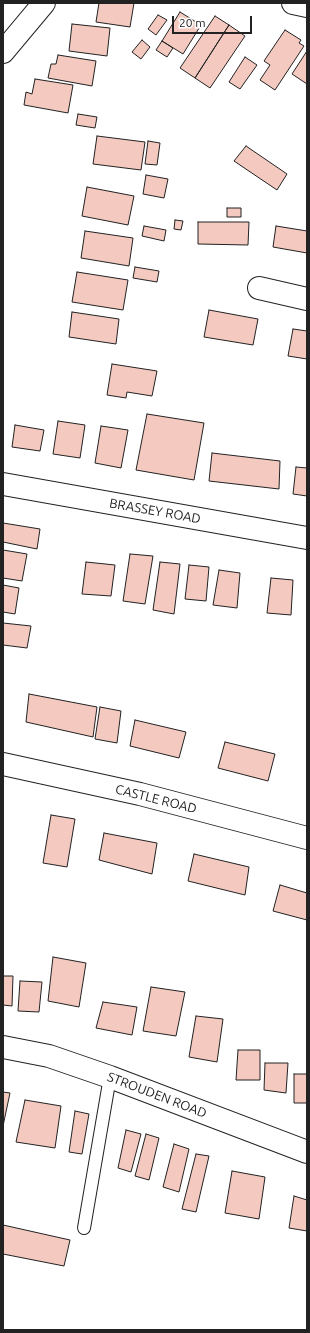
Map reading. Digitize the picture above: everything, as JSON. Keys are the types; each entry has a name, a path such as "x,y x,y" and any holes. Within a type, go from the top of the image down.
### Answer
{"street":[{"path":"3,52 44,3"},
{"path":"293,3 307,6"},
{"path":"259,288 307,299"},
{"name":"BRASSEY ROAD","path":"3,484 307,538"},
{"name":"CASTLE ROAD","path":"3,764 140,794 307,838"},
{"name":"STROUDEN ROAD","path":"3,1047 49,1056 110,1077 307,1152"}],"lane":[{"path":"84,1228 110,1077"}],"building":[{"path":"99,3 134,3 130,27 96,22"},
{"path":"180,12 201,25 183,54 162,41"},
{"path":"158,15 167,20 156,35 148,29"},
{"path":"215,16 229,25 195,78 180,68"},
{"path":"72,24 110,28 107,56 69,51"},
{"path":"229,25 245,36 210,88 195,78"},
{"path":"285,30 301,40 299,43 304,46 275,90 260,80 270,65 264,61"},
{"path":"142,40 150,47 141,59 132,52"},
{"path":"162,41 173,48 167,57 156,50"},
{"path":"307,51 307,84 292,74"},
{"path":"58,55 96,61 92,86 48,78 51,64 56,64"},
{"path":"245,57 257,65 240,89 229,82"},
{"path":"35,79 73,85 68,113 24,105 26,92 32,94"},
{"path":"78,114 97,117 95,128 76,125"},
{"path":"97,136 145,142 141,170 93,164"},
{"path":"148,141 160,143 157,165 145,164"},
{"path":"246,146 287,174 277,190 234,161"},
{"path":"146,175 168,179 164,198 143,194"},
{"path":"87,187 134,196 128,225 82,216"},
{"path":"227,208 241,208 241,217 227,217"},
{"path":"175,220 183,221 181,230 174,229"},
{"path":"198,222 249,222 248,245 198,244"},
{"path":"144,226 166,230 164,241 142,236"},
{"path":"276,226 307,231 307,253 273,247"},
{"path":"85,231 133,238 129,266 81,258"},
{"path":"135,267 159,271 157,282 133,278"},
{"path":"77,272 128,280 123,310 72,302"},
{"path":"209,310 258,319 253,345 204,337"},
{"path":"72,312 119,319 116,344 69,337"},
{"path":"293,329 307,331 307,359 288,356"},
{"path":"112,364 157,371 152,396 127,392 126,398 107,395"},
{"path":"147,414 204,423 194,480 136,470"},
{"path":"58,421 85,425 80,458 53,454"},
{"path":"15,425 44,430 40,451 12,447"},
{"path":"101,426 128,430 121,468 95,463"},
{"path":"212,453 280,461 279,489 209,481"},
{"path":"296,467 307,468 307,496 293,494"},
{"path":"3,523 40,529 37,549 3,542"},
{"path":"3,550 27,554 22,581 3,578"},
{"path":"130,554 153,556 145,604 123,601"},
{"path":"86,562 115,565 111,596 82,594"},
{"path":"160,562 180,564 174,614 153,610"},
{"path":"189,565 209,567 206,601 185,599"},
{"path":"219,570 240,573 237,608 213,605"},
{"path":"271,578 293,580 291,615 267,613"},
{"path":"3,585 19,588 15,614 3,612"},
{"path":"3,623 31,626 27,648 3,645"},
{"path":"29,694 97,707 93,737 26,722"},
{"path":"100,707 121,711 117,743 95,739"},
{"path":"135,720 186,732 179,758 130,746"},
{"path":"225,742 275,754 268,781 218,768"},
{"path":"51,815 75,819 67,867 43,863"},
{"path":"104,833 157,843 152,874 99,860"},
{"path":"194,854 249,867 245,895 188,881"},
{"path":"280,885 307,893 307,920 273,911"},
{"path":"53,957 86,963 79,1007 48,1001"},
{"path":"3,976 13,976 12,1006 3,1005"},
{"path":"20,981 42,982 39,1012 18,1011"},
{"path":"151,987 185,992 176,1036 143,1031"},
{"path":"103,1002 137,1007 132,1035 96,1028"},
{"path":"196,1016 223,1019 217,1062 189,1057"},
{"path":"238,1050 260,1050 260,1080 236,1080"},
{"path":"265,1063 288,1063 286,1093 264,1090"},
{"path":"294,1074 307,1074 307,1103 294,1103"},
{"path":"3,1092 10,1093 3,1126"},
{"path":"25,1100 61,1106 55,1148 16,1142"},
{"path":"75,1111 89,1114 82,1154 69,1152"},
{"path":"126,1130 141,1134 131,1172 118,1168"},
{"path":"146,1134 159,1138 149,1180 135,1176"},
{"path":"174,1144 189,1149 179,1192 163,1187"},
{"path":"196,1154 209,1156 196,1212 182,1209"},
{"path":"232,1171 265,1177 259,1219 225,1213"},
{"path":"294,1196 307,1200 307,1231 289,1228"},
{"path":"3,1225 70,1240 64,1266 3,1254"}]}
